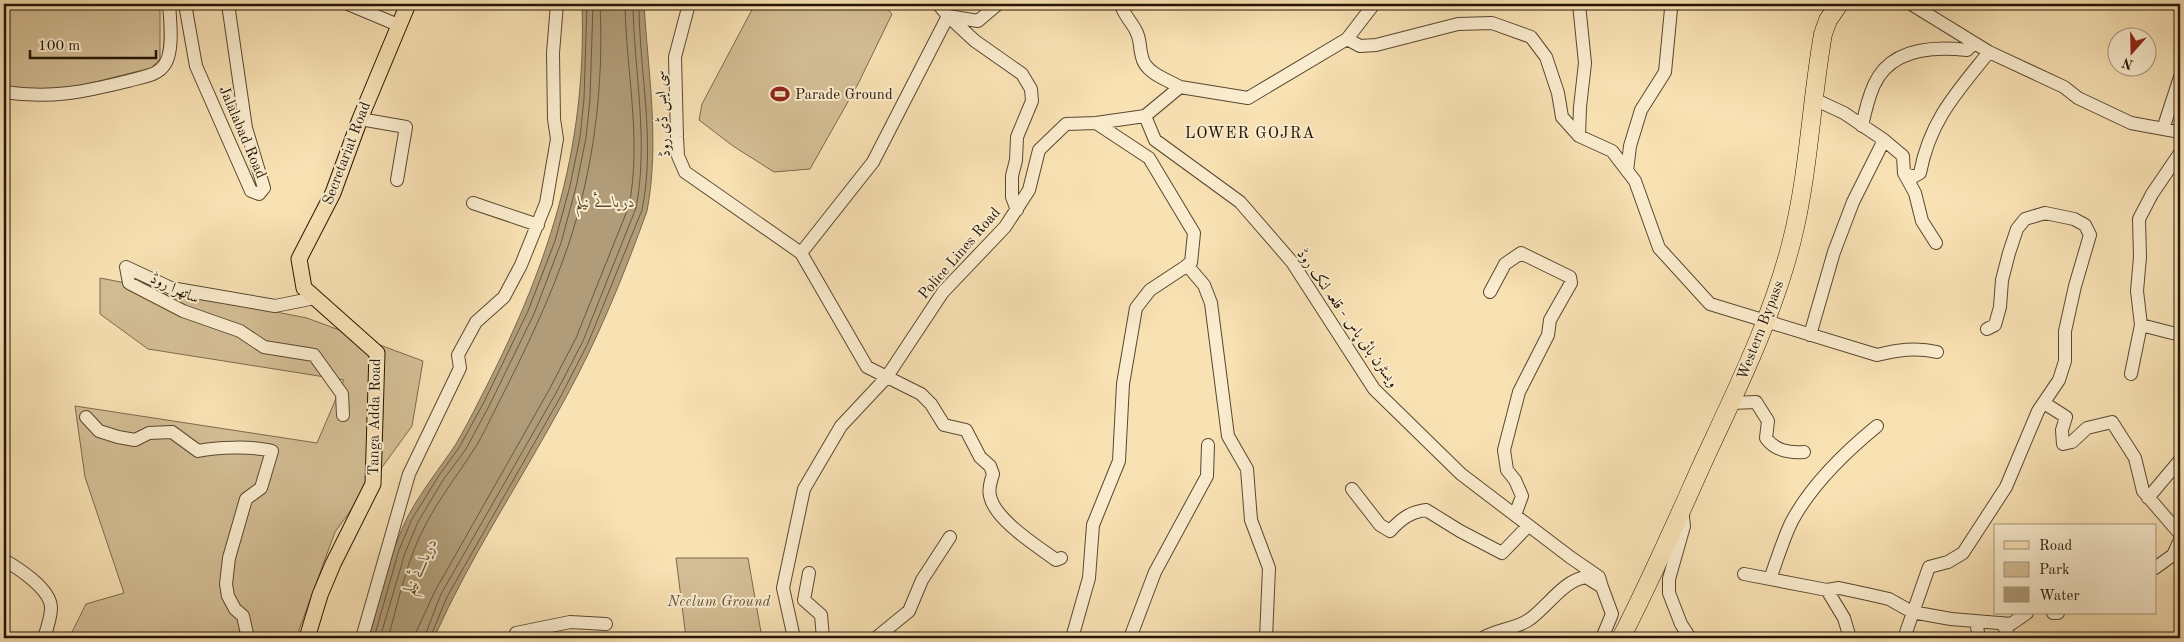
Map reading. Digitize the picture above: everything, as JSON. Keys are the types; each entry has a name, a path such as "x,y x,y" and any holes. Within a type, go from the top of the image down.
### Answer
{"highway":[{"name":"Western Bypass","path":"1621,638 1664,553 1731,402 1783,272 1801,201 1823,34 1828,20 1839,4"}],"main road":[{"name":"Secretariat Road","path":"315,298 304,288 300,259 333,193 360,119 398,24 408,4"},
{"name":"Tanga Adda Road","path":"307,638 326,579 373,484 376,353 315,298"}],"street":[{"path":"4,92 28,96 81,93 157,73 166,63 172,33 168,4"},
{"name":"Jalalabad Road","path":"186,4 196,66 251,191 259,194 264,188 246,128 228,4"},
{"path":"348,4 398,24"},
{"path":"362,638 409,474 460,368 458,355 476,322 504,298 521,265 546,203 557,139 554,119 553,52 557,4"},
{"name":"سی ایس ڈی روڈ","path":"689,4 675,57 678,156 685,172 801,253"},
{"path":"938,4 975,41 1022,74 1031,89 1032,101 1016,136 1016,160 1012,176 1012,197 1016,210"},
{"path":"948,16 978,21 998,4"},
{"path":"1121,4 1122,9 1141,39 1142,58 1151,72 1180,87 1248,98 1347,39 1374,4"},
{"path":"1579,4 1585,63 1579,136"},
{"path":"1627,170 1630,146 1641,110 1665,72 1671,9 1668,4"},
{"path":"1911,4 1989,52 2064,87 2078,98 2131,122 2180,132"},
{"path":"948,16 873,162 801,253 867,367 921,394 931,404 944,425 966,430 980,457 990,466 993,474 990,485 990,497 998,511 1013,529 1056,560 1061,558"},
{"path":"1347,39 1360,46 1376,45 1458,24 1492,23 1531,37 1549,64 1562,117 1579,136 1612,151 1635,181 1659,248 1710,304 1876,355 1903,349 1926,349 1937,352"},
{"path":"1862,126 1874,84 1886,66 1914,51 1952,48 1967,50 1974,43"},
{"path":"1904,173 1913,177 1920,173 1923,155 1935,124 1950,100 1989,52"},
{"path":"2164,130 2180,78"},
{"path":"1145,116 1180,87"},
{"path":"1814,99 1844,113 1884,140 1903,156 1904,173 1915,193 1922,222 1936,243"},
{"name":"Police Lines Road","path":"794,638 783,588 804,489 841,426 886,378 943,292 1005,227 1029,190 1039,150 1066,124 1096,123 1145,116"},
{"name":"ویسٹرن بائی پاس - قلعہ لنک روڈ","path":"1145,116 1155,140 1240,202 1292,262 1374,389 1460,474 1599,577 1612,614 1602,638"},
{"path":"360,119 406,127 397,180"},
{"path":"1072,638 1089,578 1093,525 1119,461 1123,384 1136,308 1150,290 1191,263 1194,233 1149,158 1096,123"},
{"path":"1810,335 1834,252 1853,202 1884,140"},
{"path":"2131,374 2141,325 2137,291 2140,257 2139,219 2152,194 2180,153"},
{"path":"473,203 538,225"},
{"path":"1904,638 1929,567 1948,562 1963,553 2006,487 2016,458 2044,403 2059,380 2065,361 2065,330 2075,286 2090,235 2085,225 2074,219 2045,213 2025,219 2017,229 2009,253 2002,280 2000,307 1995,325 1987,329"},
{"path":"1490,292 1504,264 1521,253 1570,277 1571,283 1550,320 1548,335 1519,392 1504,450 1507,470 1515,480 1522,496 1515,515"},
{"path":"1187,265 1204,285 1211,303 1228,436 1247,469 1251,520 1269,568 1266,638"},
{"name":"ساتھرا روڈ","path":"315,298 274,306 171,288 126,267 129,283 183,312 240,331 264,347 314,355 342,394 343,415"},
{"path":"2141,325 2180,335"},
{"path":"1731,402 1756,402 1768,421 1766,438 1771,446 1790,452 1804,452"},
{"path":"2044,403 2066,417 2062,430 2063,444 2072,442 2087,428 2112,422 2135,458 2143,491 2180,534"},
{"path":"86,417 99,431 135,440 149,433 172,432 198,452 213,448 261,448 272,451 261,488 246,499 229,558 226,584 228,596 235,609 243,616 248,638"},
{"path":"1770,579 1792,521 1820,480 1845,453 1877,426"},
{"path":"1130,638 1155,572 1207,476 1208,445"},
{"path":"2148,498 2180,460"},
{"path":"1352,489 1380,526 1390,531 1399,521 1413,512 1426,510 1460,531 1502,553 1528,526"},
{"path":"1682,509 1684,526 1670,579 1669,593 1681,624 1690,638"},
{"path":"876,638 910,611 922,580 950,537"},
{"path":"2156,567 2173,555 2180,540"},
{"path":"4,560 22,570 49,598 51,608 44,638"},
{"path":"809,573 804,600 821,615 823,638"},
{"path":"1744,574 1827,590 1839,588 1889,599 1912,612 1951,619 2011,624 2026,614"},
{"path":"1483,638 1528,620 1575,579 1586,577 1602,587"},
{"path":"1827,590 1844,618 1850,638"},
{"path":"1976,621 1979,638"},
{"path":"518,638 516,633 570,622 606,624"},
{"path":"2002,623 2010,638"}],"green space":[{"path":"4,4 160,4 160,59 151,68 75,87 36,92 4,86"},
{"name":"Parade Ground","path":"755,4 883,4 892,14 858,84 810,169 774,172 733,146 699,120 702,104"},
{"path":"100,278 307,318 423,361 412,426 335,532 296,638 252,638 243,626 235,638 69,638 86,604 124,593 85,477 75,406 317,443 344,380 148,349 100,314"},
{"name":"Neelum Ground","path":"676,558 748,558 762,638 686,638"}],"water":[{"name":"دریائے نیلم","path":"582,4 644,4 653,134 653,160 647,211 610,306 577,376 549,429 480,547 434,638 369,638 395,545 401,531 413,506 456,444 474,412 524,305 543,257 570,161 578,110 582,58"}],"place":[{"name":"Parade Ground","path":"780,94"}],"district":[{"name":"LOWER GOJRA","path":"1250,132"}]}
